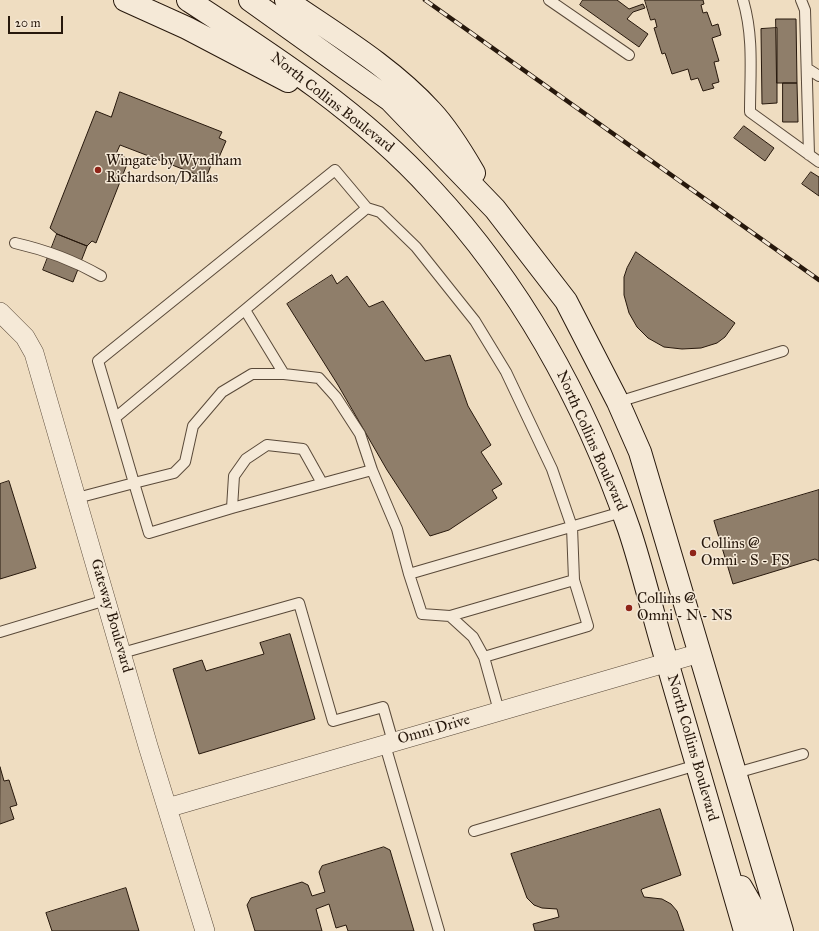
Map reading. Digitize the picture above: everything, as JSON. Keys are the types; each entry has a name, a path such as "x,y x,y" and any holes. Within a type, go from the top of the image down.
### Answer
{"main road":[{"path":"125,0 187,28 350,113"},
{"name":"North Collins Boulevard","path":"188,0 299,74 350,113 398,155 431,188 464,225 497,267 537,328 562,372 582,412 622,512 649,596 745,931"},
{"path":"250,0 390,100 495,209 566,301 618,402 640,452 782,931"},
{"path":"286,0 377,63 432,111 468,164 495,209"},
{"path":"722,853 759,918 769,931"}],"street":[{"name":"Gateway Boulevard","path":"0,312 25,337 34,353 205,931"},
{"name":"Omni Drive","path":"168,808 700,653"}],"lane":[{"path":"549,0 629,55"},
{"path":"743,0 749,20 752,58 750,112 819,162"},
{"path":"801,0 805,10 808,69 809,155"},
{"path":"808,69 819,76"},
{"path":"372,470 232,508 149,534 98,361 335,170 367,208 380,212 416,247 475,321 506,372 552,469 572,527 574,580 588,626 484,657"},
{"path":"115,418 367,208"},
{"path":"15,243 47,250 84,266 101,276"},
{"path":"245,310 284,374"},
{"path":"618,402 783,351"},
{"path":"77,498 174,473 185,462 193,426 222,392 252,374 284,374 319,378 336,397 360,434 372,470 397,529 422,614 450,616 574,580"},
{"path":"232,508 234,476 246,458 267,445 303,449 322,484"},
{"path":"409,574 622,512"},
{"path":"0,632 106,600"},
{"path":"122,653 299,603 333,721 383,707 389,743 439,931"},
{"path":"450,616 473,637 484,657 499,711"},
{"path":"736,773 803,754"},
{"path":"474,831 697,765"}],"building":[{"path":"583,0 617,0 629,9 643,4 645,8 633,12 627,19 648,34 639,47 580,5"},
{"path":"645,0 703,0 704,4 701,5 703,13 707,12 712,26 718,24 721,35 712,38 719,61 714,62 719,82 712,84 714,88 703,91 698,78 691,80 688,69 672,74 665,53 662,54 654,28 657,27 655,19 651,20"},
{"path":"776,19 796,19 797,83 777,83"},
{"path":"777,28 777,103 762,104 761,29"},
{"path":"783,83 797,83 798,122 783,122"},
{"name":"Wingate by Wyndham Richardson/Dallas","path":"120,92 222,132 219,138 226,141 217,162 213,160 206,178 120,145 116,154 129,159 96,243 92,241 87,246 57,234 50,228 96,111 111,117"},
{"path":"744,126 774,148 765,161 734,138"},
{"path":"811,172 819,177 819,196 802,184"},
{"path":"57,234 87,246 73,282 43,270"},
{"path":"636,252 735,323 725,337 717,343 701,348 682,349 664,347 648,338 637,327 629,313 624,295 624,277"},
{"path":"332,275 337,284 347,276 369,307 383,301 425,361 450,355 468,406 491,445 481,452 502,484 492,490 497,498 449,530 430,536 387,470 338,385 287,304"},
{"path":"9,481 36,568 0,579 0,484"},
{"path":"819,490 819,561 815,559 733,584 714,521"},
{"path":"290,634 315,719 199,754 173,669 202,660 206,671 264,654 260,643"},
{"path":"0,767 4,781 9,780 17,805 10,807 14,819 0,824"},
{"path":"660,809 681,875 641,890 644,897 662,899 671,904 677,911 684,931 535,931 533,924 559,917 557,909 542,908 534,905 527,898 511,854"},
{"path":"384,847 390,850 414,931 348,931 346,925 336,928 329,904 316,909 322,931 255,931 247,905 251,898 302,882 308,885 312,896 325,892 319,872 322,866"},
{"path":"126,888 139,931 52,931 46,913"}],"railway":[{"path":"425,0 819,280"}],"place":[{"name":"Wingate by Wyndham Richardson/Dallas","path":"98,170"},
{"name":"Collins @ Omni - S - FS","path":"693,553"},
{"name":"Collins @ Omni - N - NS","path":"629,608"}]}
